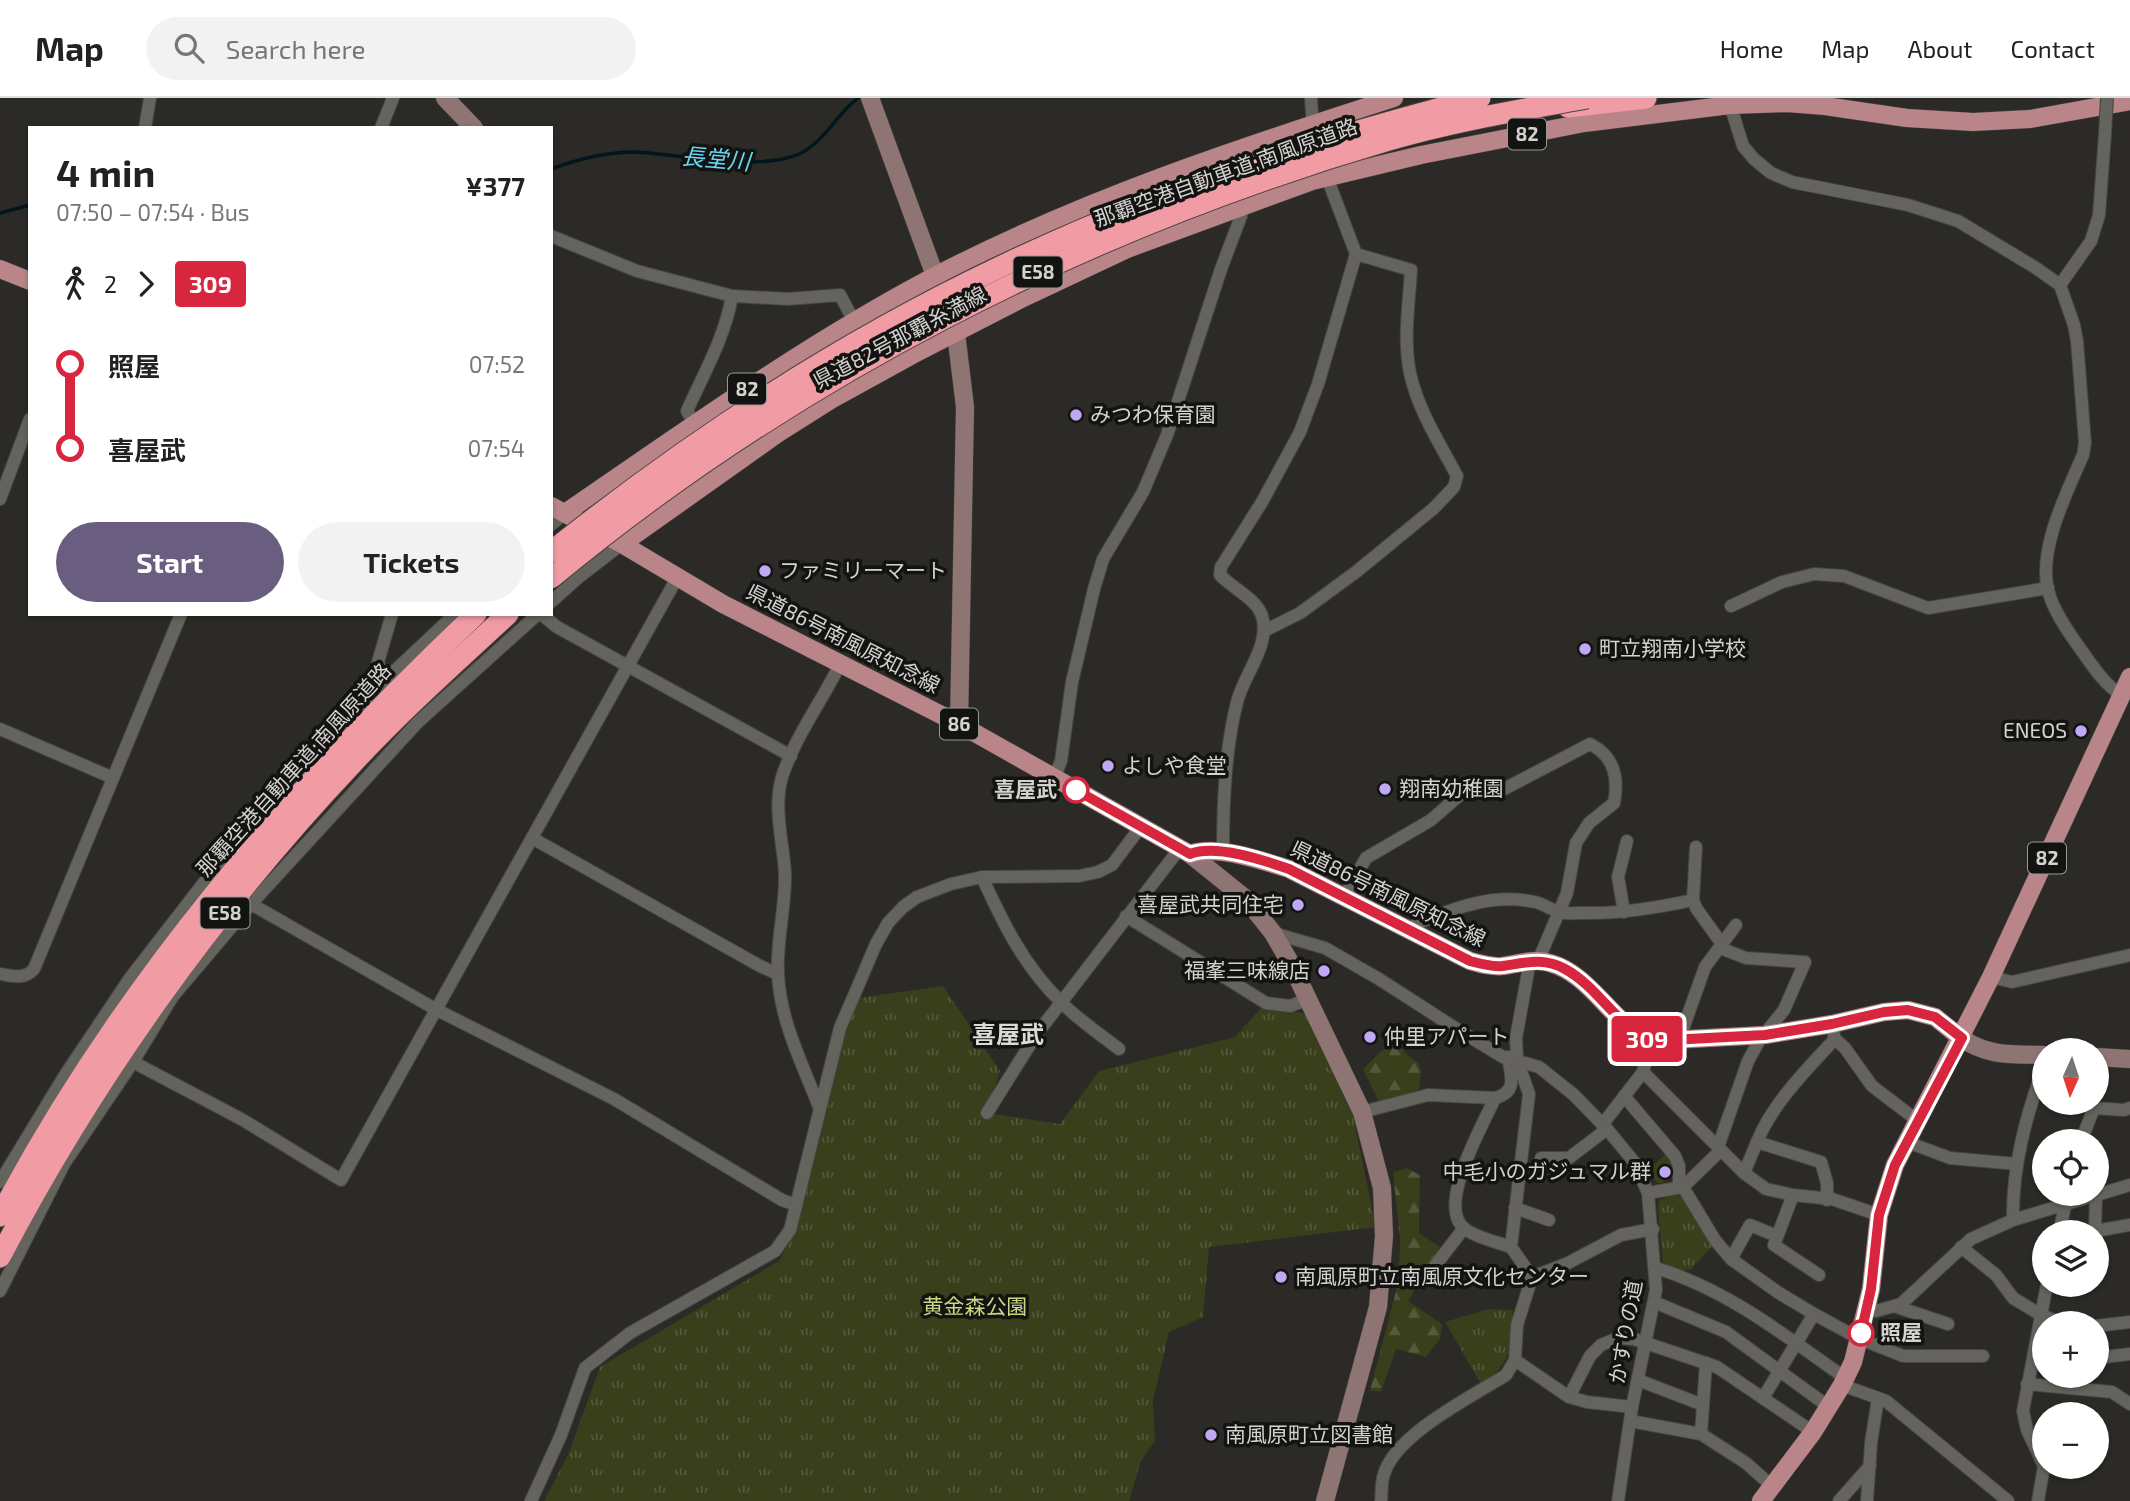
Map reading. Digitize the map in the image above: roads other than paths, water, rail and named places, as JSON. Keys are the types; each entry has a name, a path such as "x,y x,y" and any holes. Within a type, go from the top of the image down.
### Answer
{"highway":[{"name":"那覇空港自動車道;南風原道路","path":"553,550 671,460 794,380 898,319 1000,267 1106,219 1292,150 1388,121 1480,98"},
{"name":"那覇空港自動車道;南風原道路","path":"553,577 686,473 718,452 873,357 1010,284 1114,238 1298,169 1391,139 1587,98"},
{"path":"1496,115 1646,98"},
{"name":"那覇空港自動車道;南風原道路","path":"0,1216 68,1098 131,1002 191,922 258,839 336,753 474,616"},
{"name":"那覇空港自動車道;南風原道路","path":"0,1257 85,1108 149,1013 207,935 352,764 507,616"}],"main road":[{"path":"445,98 472,126"},
{"path":"871,98 956,332 965,407 959,724"},
{"name":"県道82号那覇糸満線","path":"558,510 854,321 936,276 995,247 1147,183 1394,98"},
{"name":"県道82号那覇糸満線","path":"622,544 777,434 834,398 956,332 1127,249 1242,205 1327,177 1421,155 1584,123 1729,102 1825,106 1907,118 1973,122 2030,119 2130,101"},
{"path":"0,269 28,280"},
{"name":"県道86号南風原知念線","path":"558,510 622,544 723,604 959,724 1185,851 1260,859 1289,869 1470,961 1486,966 1550,962 1577,977 1620,1020 1651,1041"},
{"name":"82","path":"1767,1494 1813,1432 1843,1382 1860,1339 1867,1310 1879,1215 1895,1165 1992,977 2130,677"},
{"path":"1185,851 1246,899 1273,933 1309,999 1362,1112 1382,1188 1385,1217 1378,1307 1325,1501"},
{"path":"1651,1041 1834,1032 1884,1012 1908,1010 1935,1017 1977,1049 2032,1054"},
{"path":"2109,1058 2130,1059"}],"street":[{"path":"145,126 150,98"},
{"path":"382,126 393,98"},
{"path":"1223,853 1225,788 1237,702 1262,643 1264,631 1258,607 1220,575 1222,566 1297,440 1318,384 1356,254 1311,125 1311,98"},
{"path":"2060,285 2091,242 2099,215 2107,98"},
{"path":"1729,102 1743,146 1771,173 1792,182 1908,205 1958,221 2060,285 2077,341 2085,443 2083,455 2053,532 2047,558 2048,588 2068,631 2108,687 2121,695"},
{"path":"1054,778 1062,761 1079,646 1103,559 1143,492 1167,435 1241,216 1242,205"},
{"path":"553,237 637,271 732,296 788,299 840,295 854,321"},
{"path":"1264,631 1300,613 1356,572 1434,508 1454,487 1457,475 1423,413 1410,371 1407,343 1410,270 1356,254"},
{"path":"695,424 687,411 722,337 732,296"},
{"path":"0,499 28,424"},
{"path":"553,600 622,544"},
{"path":"1731,606 1782,582 1814,574 1844,576 1928,608 2048,588"},
{"path":"133,1062 243,1120 341,1180 677,578"},
{"path":"0,974 20,977 29,975 34,969 180,616"},
{"path":"389,676 381,672 378,662 391,616"},
{"path":"0,1182 65,1075 130,978 223,858 389,676 453,616"},
{"path":"0,1291 64,1164 133,1062 173,996 251,904 418,722 537,616"},
{"path":"542,616 557,627 791,756"},
{"path":"819,1107 784,1013 778,974 785,891 778,803 782,776 841,662"},
{"path":"0,730 113,778"},
{"path":"1344,897 1366,858 1431,820 1462,793 1504,789 1590,744 1604,751 1615,772 1614,803 1589,823 1576,843 1571,858 1567,893 1534,961 1516,1038 1507,1094 1495,1098 1445,1094 1428,1096 1362,1112"},
{"path":"531,1501 561,1435 584,1368 630,1334 775,1251 790,1230 840,1028 876,944 888,923 903,907 931,890 982,877 1079,876 1098,872 1112,865 1142,825"},
{"path":"532,838 778,974"},
{"path":"1624,912 1618,877 1627,841"},
{"path":"1648,1193 1681,1187 1719,1149 1748,1061 1784,1010 1805,962 1746,958 1721,946 1693,900 1696,847"},
{"path":"987,1113 1060,1002 1126,916 1185,851"},
{"path":"982,877 1006,929 1026,962 1060,1002 1119,1049"},
{"path":"1413,931 1416,924 1452,908 1490,900 1521,899 1540,903 1560,912 1624,912 1644,911 1693,900"},
{"path":"251,904 437,1010 614,1099 782,1200 796,1205"},
{"path":"1126,916 1266,1003 1290,1006 1309,999"},
{"path":"1679,1040 1705,967 1736,925"},
{"name":"かすりの道","path":"1273,933 1325,948 1452,1026 1513,1058 1539,1067 1574,1096 1635,1163 1648,1193 1656,1268 1654,1302 1632,1407 1618,1501"},
{"path":"1992,977 2012,982 2130,955"},
{"path":"1744,1173 1766,1123 1834,1032 1872,1086 1918,1121"},
{"path":"1541,1158 1569,1158 1604,1127 1643,1072 1651,1041"},
{"path":"1511,1247 1529,1094 1513,1058"},
{"path":"1643,1072 1744,1173 1766,1189 1832,1199 1879,1215"},
{"path":"1624,1096 1675,1156 1681,1187 1689,1193 1715,1240 1731,1259 1814,1314 1860,1339 1903,1356 1983,1356"},
{"path":"1495,1098 1458,1182 1455,1213 1464,1228 1511,1247 1532,1277"},
{"path":"2012,1220 2017,1164 2032,1099"},
{"path":"2086,1129 2094,1108 2127,1109 2130,1123"},
{"path":"1907,1142 1950,1158 2017,1164"},
{"path":"1757,1143 1821,1163 1827,1183 1827,1200"},
{"path":"2109,1191 2130,1185"},
{"path":"1793,1195 1774,1245 1819,1275"},
{"path":"1867,1310 1901,1304 1971,1239 2048,1206"},
{"path":"2096,1206 2095,1231 2130,1225"},
{"path":"1515,1208 1549,1220"},
{"path":"1731,1259 1750,1224 1777,1236"},
{"path":"1434,1267 1464,1228"},
{"path":"1532,1277 1568,1263 1621,1236 1653,1229"},
{"path":"1961,1247 1996,1275 2013,1298 2034,1311"},
{"path":"1656,1268 1720,1295 1797,1344 1843,1382 1886,1401 2008,1501"},
{"path":"1381,1501 1383,1474 1394,1452 1414,1433 1506,1375 1515,1360 1517,1325 1532,1277"},
{"path":"1654,1302 1726,1332 1829,1407"},
{"path":"1894,1307 1948,1324"},
{"path":"1763,1398 1814,1314"},
{"path":"2109,1324 2130,1322"},
{"path":"1569,1397 1590,1356 1601,1345 1618,1338 1645,1341 1717,1367 1813,1432"},
{"path":"2109,1356 2130,1354"},
{"path":"1515,1360 1569,1397 1587,1402 1632,1407"},
{"path":"1701,1434 1706,1363"},
{"path":"2032,1370 2023,1411 2032,1441"},
{"path":"1638,1380 1703,1405"},
{"path":"2027,1384 2112,1392 2130,1405"},
{"path":"1867,1501 1871,1443 1878,1398"},
{"path":"1630,1421 1701,1434 1745,1463 1767,1494"},
{"path":"1839,1501 1870,1466"},
{"path":"2038,1501 2042,1479"}],"waterway":[{"name":"長堂川","path":"553,168 592,157 624,152 746,162 788,158 813,145 858,98"},
{"name":"長堂川","path":"0,213 28,206"}],"place":[{"name":"みつわ保育園","path":"1076,415"},
{"name":"ファミリーマート","path":"765,571"},
{"name":"町立翔南小学校","path":"1585,649"},
{"name":"ENEOS","path":"2081,731"},
{"name":"よしや食堂","path":"1108,766"},
{"name":"翔南幼稚園","path":"1385,789"},
{"name":"喜屋武","path":"1076,790"},
{"name":"喜屋武共同住宅","path":"1298,905"},
{"name":"福峯三味線店","path":"1324,971"},
{"name":"仲里アパート","path":"1370,1037"},
{"name":"中毛小のガジュマル群","path":"1665,1172"},
{"name":"南風原町立南風原文化センター","path":"1281,1277"},
{"name":"照屋","path":"1861,1333"},
{"name":"南風原町立図書館","path":"1211,1435"}],"district":[{"name":"喜屋武","path":"1008,1035"}],"park label":[{"name":"黄金森公園","path":"975,1307"}]}
